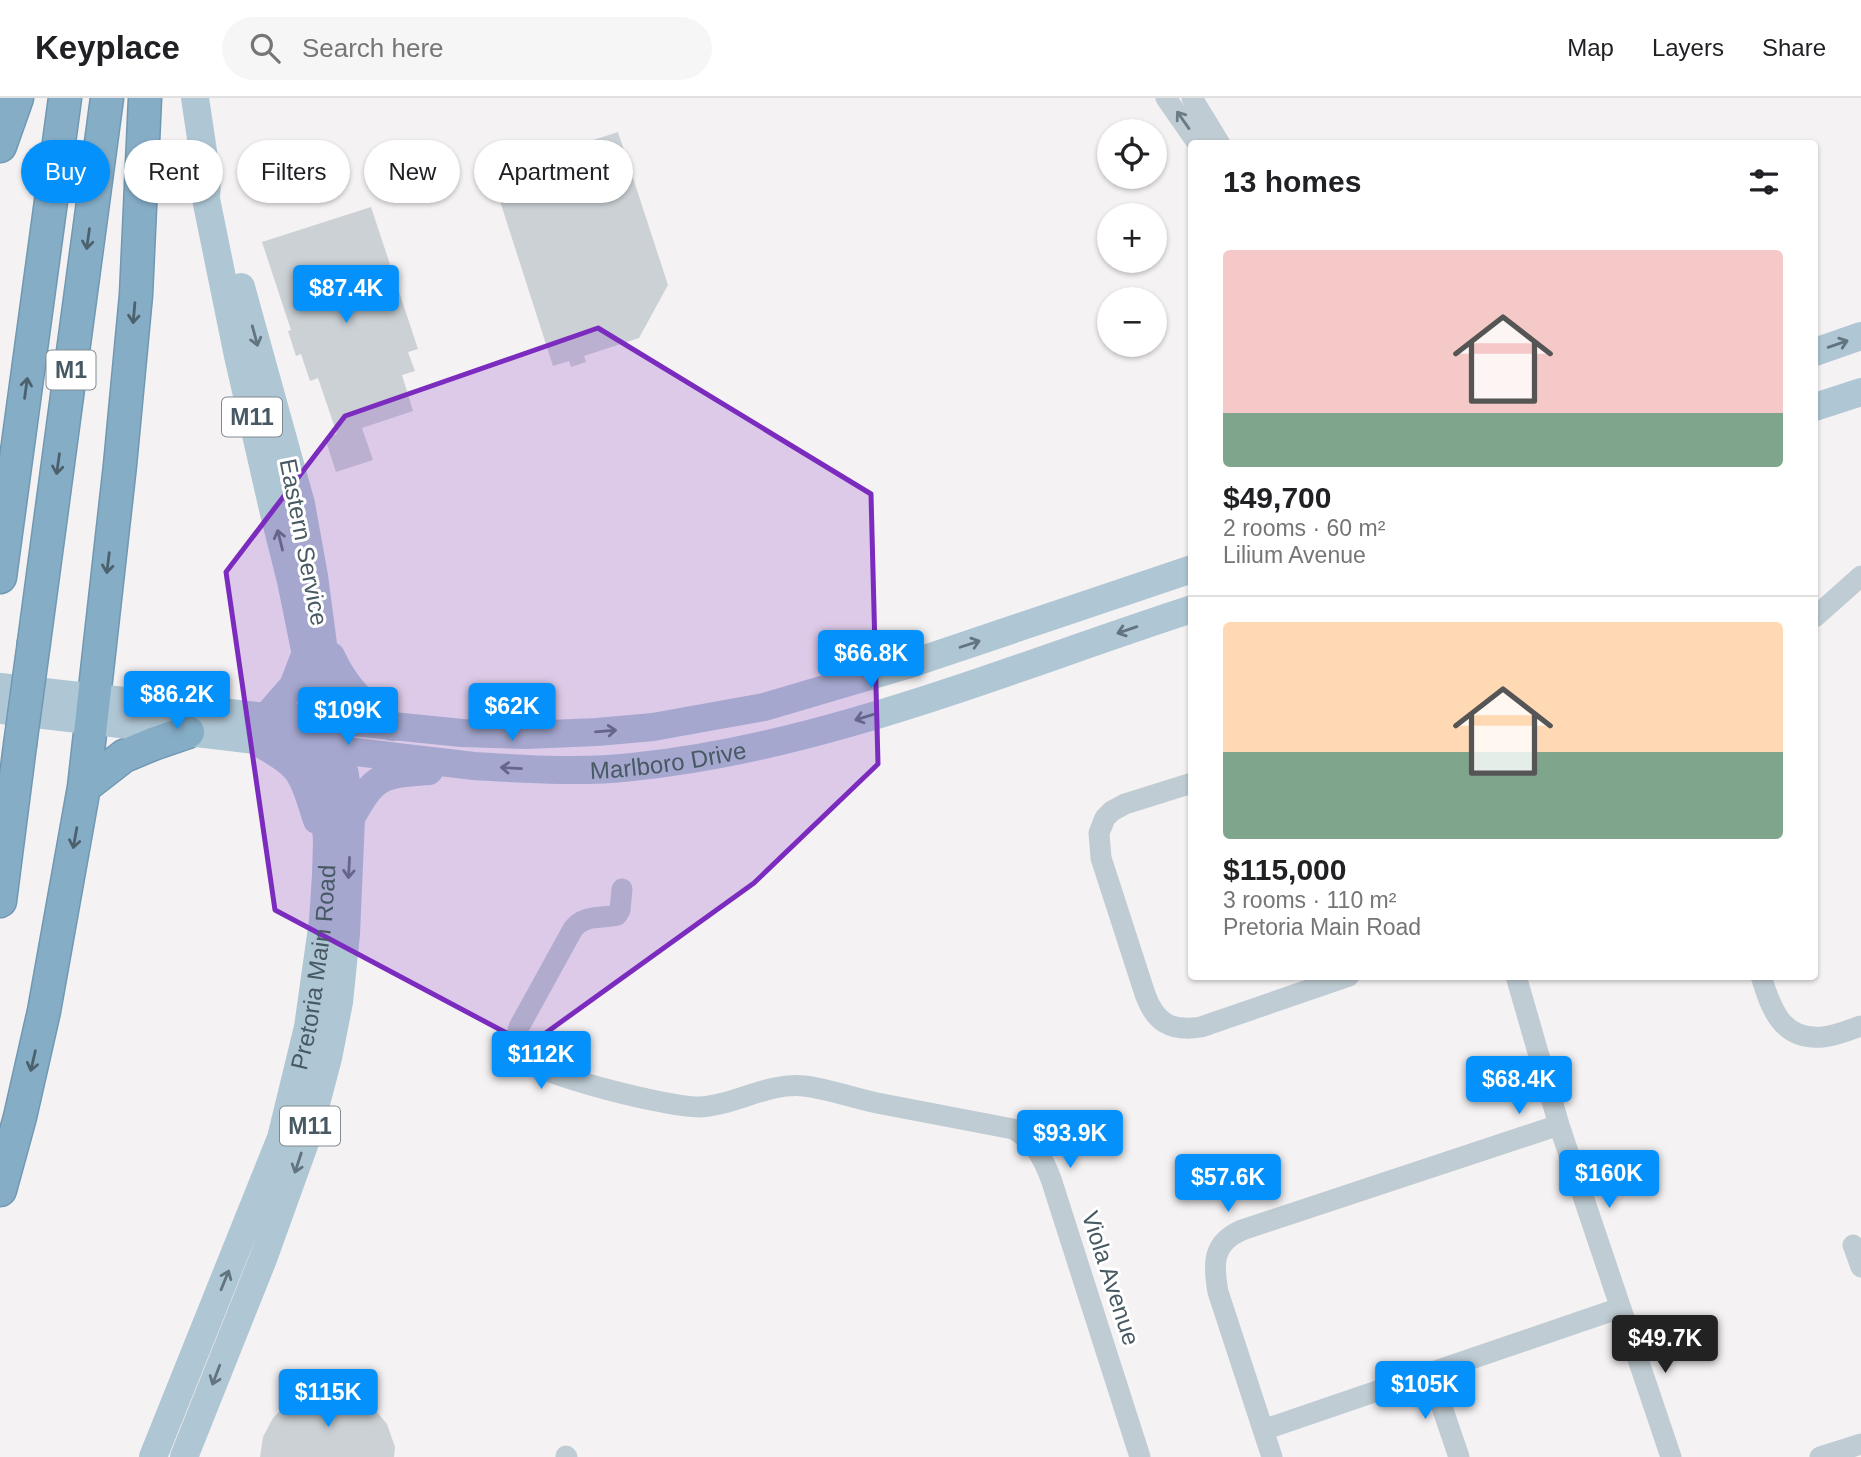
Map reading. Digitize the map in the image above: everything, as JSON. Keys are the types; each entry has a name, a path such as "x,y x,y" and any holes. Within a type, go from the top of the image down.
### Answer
{"highway":[{"path":"0,146 17,98"},
{"name":"M1","path":"0,577 65,98"},
{"name":"M1","path":"0,901 107,98"},
{"path":"0,1190 44,1011 84,788 136,295 145,98"},
{"path":"84,788 124,756 188,732"}],"main road":[{"name":"Eastern Service","path":"195,98 207,178 217,197 301,504 314,576 314,648 328,748"},
{"path":"1818,351 1861,337"},
{"path":"1818,406 1861,392"},
{"name":"Marlboro Drive","path":"0,687 188,732 260,729 323,719 462,733 597,732 653,727 750,709 910,664 1188,570"},
{"name":"Marlboro Drive","path":"0,710 92,709 260,729 328,748 474,766 549,770 629,768 763,746 921,701 1188,610"},
{"path":"327,842 300,775 284,760 260,729 293,686 314,648 360,699 391,727"},
{"name":"Pretoria Main Road","path":"184,1457 291,1184 328,1058 339,1002 346,934 351,818 345,775 328,748"},
{"name":"Pretoria Main Road","path":"153,1457 281,1139 308,1027 323,921 327,842 323,775 328,748"},
{"path":"351,818 366,791 384,778 397,774 474,766"}],"street":[{"path":"1166,98 1195,140"},
{"path":"1192,98 1218,140"},
{"path":"1818,614 1861,576"},
{"path":"1188,784 1125,804 1112,811 1105,818 1099,833 1105,870 1145,994 1158,1018 1179,1028 1200,1027 1337,980"},
{"name":"Viola Avenue","path":"622,889 617,915 580,921 573,929 519,1027 515,1040 523,1058 541,1069 666,1104 703,1107 784,1086 807,1086 1013,1129 1023,1134 1032,1142 1046,1165 1140,1457"},
{"path":"1518,980 1559,1125 1671,1457"},
{"path":"1762,980 1776,1015 1790,1030 1802,1035 1824,1037 1861,1026"},
{"path":"1272,1457 1218,1292 1216,1258 1226,1240 1242,1230 1559,1125"},
{"path":"1853,1245 1861,1267"},
{"path":"1263,1430 1620,1308"},
{"path":"1430,1372 1459,1457"},
{"path":"1821,1457 1861,1444"}],"highlighted area":[{"path":"598,328 871,494 878,764 754,883 529,1045 275,910 226,572 345,416"}],"building":[{"path":"618,132 621,140 593,140"},
{"path":"633,178 668,285 639,338 584,356 586,362 571,367 569,361 553,366 501,203 633,203"},
{"path":"371,207 418,349 408,352 415,371 402,375 413,411 362,428 373,460 336,472 325,438 337,434 318,378 310,381 301,354 296,356 288,331 291,330 262,242"},
{"path":"329,1390 352,1394 372,1406 387,1424 395,1447 394,1457 260,1457 263,1437 273,1418 287,1403 306,1393"}]}
